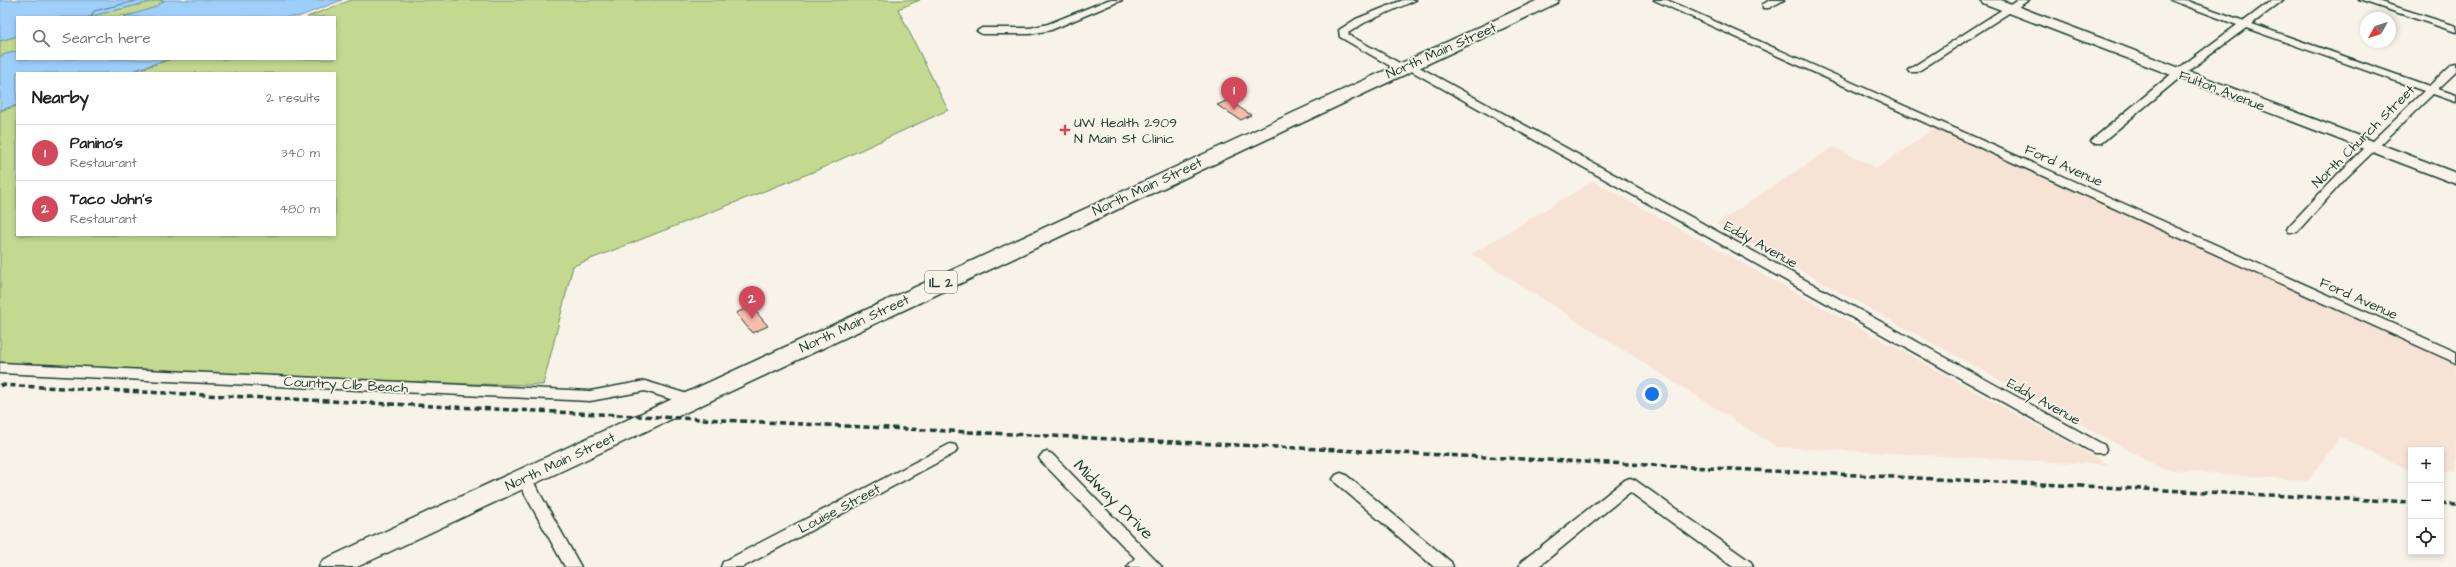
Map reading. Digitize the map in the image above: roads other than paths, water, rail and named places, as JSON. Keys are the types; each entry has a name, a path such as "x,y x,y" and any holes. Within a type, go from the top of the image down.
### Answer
{"main road":[{"name":"North Main Street","path":"332,567 1404,66 1551,0"}],"street":[{"path":"982,31 1030,31 1051,27 1117,0"},
{"name":"Eddy Avenue","path":"1410,0 1360,21 1343,32 1345,37 1404,66 2099,449"},
{"name":"Ford Avenue","path":"1659,0 2456,358"},
{"path":"1766,6 1778,0"},
{"name":"Fulton Avenue","path":"1988,0 2456,179"},
{"path":"1913,70 2024,0"},
{"path":"2176,0 2456,99"},
{"path":"2097,141 2179,73 2278,0"},
{"path":"2364,0 2456,30"},
{"name":"North Church Street","path":"2293,229 2342,176 2456,66"},
{"name":"Country Clb Beach","path":"0,368 590,396 644,386 689,400"},
{"name":"Louise Street","path":"729,567 950,449"},
{"name":"Midway Drive","path":"1047,458 1145,565"},
{"path":"524,478 573,567"},
{"path":"1341,479 1445,567"},
{"path":"1527,567 1630,484 1745,567"}],"water":[{"path":"0,0 158,0 92,16 16,16 16,36 0,41"},
{"path":"160,0 342,0 301,16 127,16 153,8 164,1"},
{"path":"16,51 16,60 166,60 128,72 16,72 16,105 0,110 0,56"}],"railway":[{"path":"0,385 2408,502"},
{"path":"2444,503 2456,504"}],"place":[{"name":"Panino's","path":"1234,110"},
{"name":"UW Health 2909 N Main St Clinic","path":"1065,130"},
{"name":"Taco John's","path":"752,319"}]}
